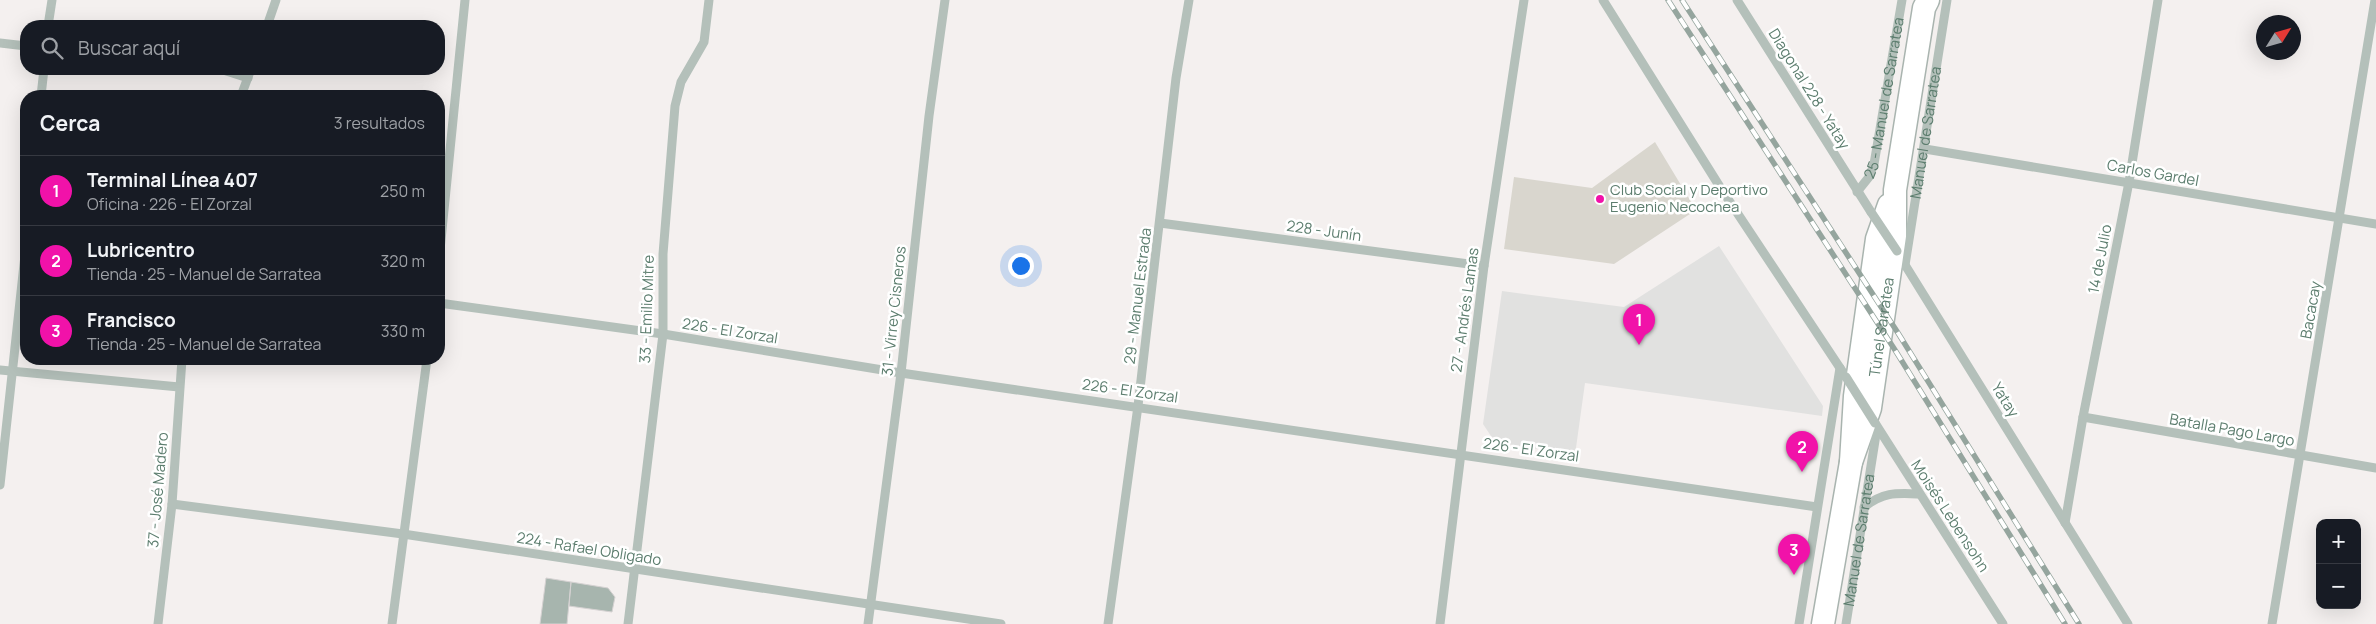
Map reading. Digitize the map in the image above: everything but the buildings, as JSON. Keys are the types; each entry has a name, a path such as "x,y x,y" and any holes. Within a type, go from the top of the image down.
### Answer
{"main road":[{"name":"Túnel Sarratea","path":"1823,624 1851,462 1855,396 1878,239 1895,190 1925,3"}],"street":[{"path":"49,20 52,0"},
{"path":"269,20 276,0"},
{"path":"445,200 465,0"},
{"name":"33 - Emilio Mitre","path":"628,624 663,334 663,254 675,106 681,82 704,42 709,0"},
{"name":"31 - Virrey Cisneros","path":"868,624 901,373 929,116 945,0"},
{"name":"29 - Manuel Estrada","path":"1108,624 1138,406 1176,78 1189,0"},
{"name":"27 - Andrés Lamas","path":"1440,624 1484,266 1524,0"},
{"name":"Moisés Lebensohn","path":"1603,0 1720,187 1846,377 1919,494 2004,624"},
{"name":"Diagonal 228 - Yatay","path":"1737,0 1857,192"},
{"name":"25 - Manuel de Sarratea","path":"1857,192 1869,177 1874,164 1902,0"},
{"name":"Manuel de Sarratea","path":"1905,265 1925,149 1947,0"},
{"name":"14 de Julio","path":"2065,523 2083,417 2129,182 2158,0"},
{"name":"Bacacay","path":"2272,624 2341,218 2375,0"},
{"path":"0,43 20,45"},
{"path":"42,90 43,75"},
{"path":"239,75 248,78"},
{"path":"243,90 249,75"},
{"name":"Carlos Gardel","path":"1925,149 2376,224"},
{"name":"Yatay","path":"1857,192 1897,252 2128,624"},
{"name":"228 - Junín","path":"1160,223 1484,266"},
{"name":"226 - El Zorzal","path":"445,304 663,334 901,373 1138,406 1817,507"},
{"path":"0,485 20,309"},
{"name":"37 - José Madero","path":"158,624 172,504 181,365"},
{"path":"392,624 426,365"},
{"path":"1799,624 1840,368"},
{"path":"0,370 179,387"},
{"name":"Batalla Pago Largo","path":"2083,417 2376,468"},
{"name":"Manuel de Sarratea","path":"1846,624 1876,425"},
{"path":"1864,507 1877,496 1887,494 1919,494"},
{"name":"224 - Rafael Obligado","path":"172,504 403,534 870,606 1001,624"}],"shaded area":[{"name":"Club Social y Deportivo Eugenio Necochea","path":"1655,142 1696,210 1614,264 1504,249 1514,177 1592,188"},
{"path":"1719,246 1823,406 1822,416 1585,383 1575,455 1495,442 1483,424 1502,291 1624,307"}],"railway":[{"path":"1668,0 1895,350 2065,624"},
{"path":"1682,0 1898,333 2079,624"}],"place":[{"name":"Club Social y Deportivo Eugenio Necochea","path":"1600,199"},
{"name":"Terminal Línea 407","path":"1639,345"},
{"name":"Lubricentro","path":"1802,472"},
{"name":"Francisco","path":"1794,575"}]}
